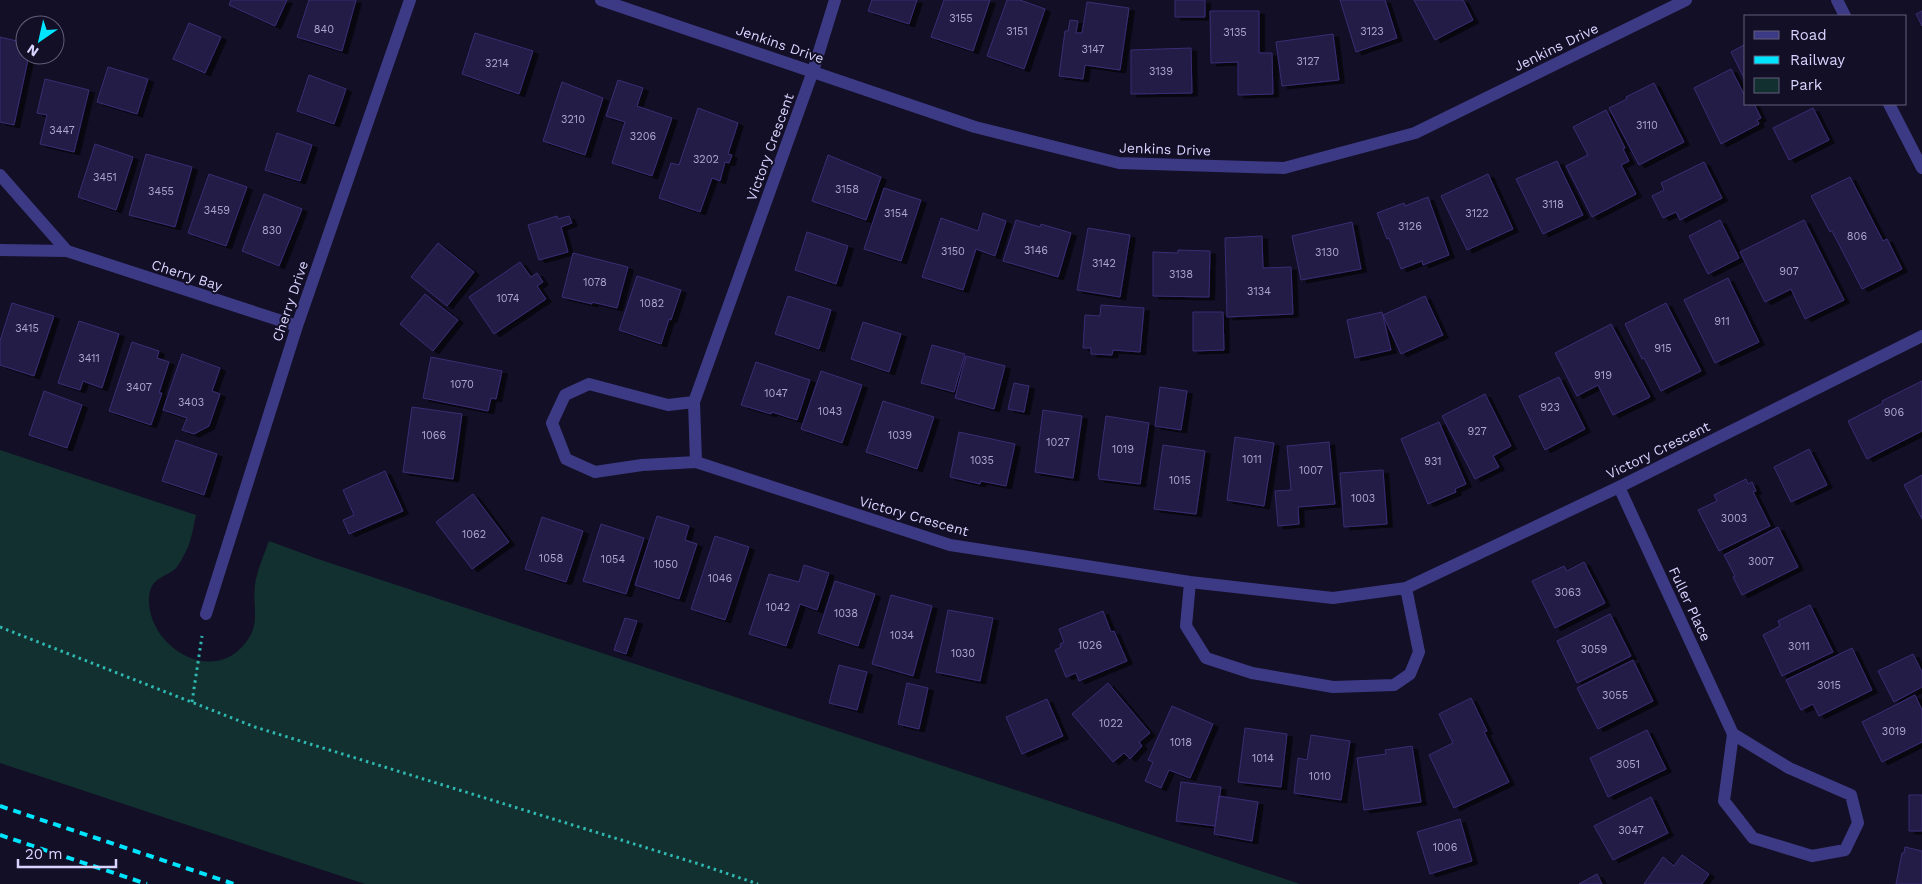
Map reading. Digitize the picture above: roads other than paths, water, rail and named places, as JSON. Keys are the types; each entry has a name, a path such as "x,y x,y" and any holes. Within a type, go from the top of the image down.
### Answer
{"street":[{"name":"Cherry Drive","path":"206,614 297,326 410,0"},
{"name":"Jenkins Drive","path":"601,0 975,127 1119,163 1284,168 1415,133 1686,0"},
{"name":"Victory Crescent","path":"696,462 694,402 813,71 835,0"},
{"path":"1837,0 1844,15"},
{"path":"1890,105 1922,168"},
{"path":"0,175 67,251"},
{"name":"Cherry Bay","path":"0,250 67,251 297,326"},
{"name":"Victory Crescent","path":"694,402 668,405 589,384 565,395 552,423 566,459 596,472 642,465 696,462 950,545 1190,582 1333,598 1406,588 1619,487 1922,336"},
{"name":"Fuller Place","path":"1619,487 1734,734"},
{"path":"1190,582 1186,626 1206,658 1252,674 1334,687 1394,685 1410,674 1419,652 1406,588"},
{"path":"1734,734 1788,768 1851,796 1858,823 1845,850 1812,856 1753,838 1724,801 1734,734"}],"railway":[{"path":"0,806 234,884"},
{"path":"0,835 147,884"}]}
